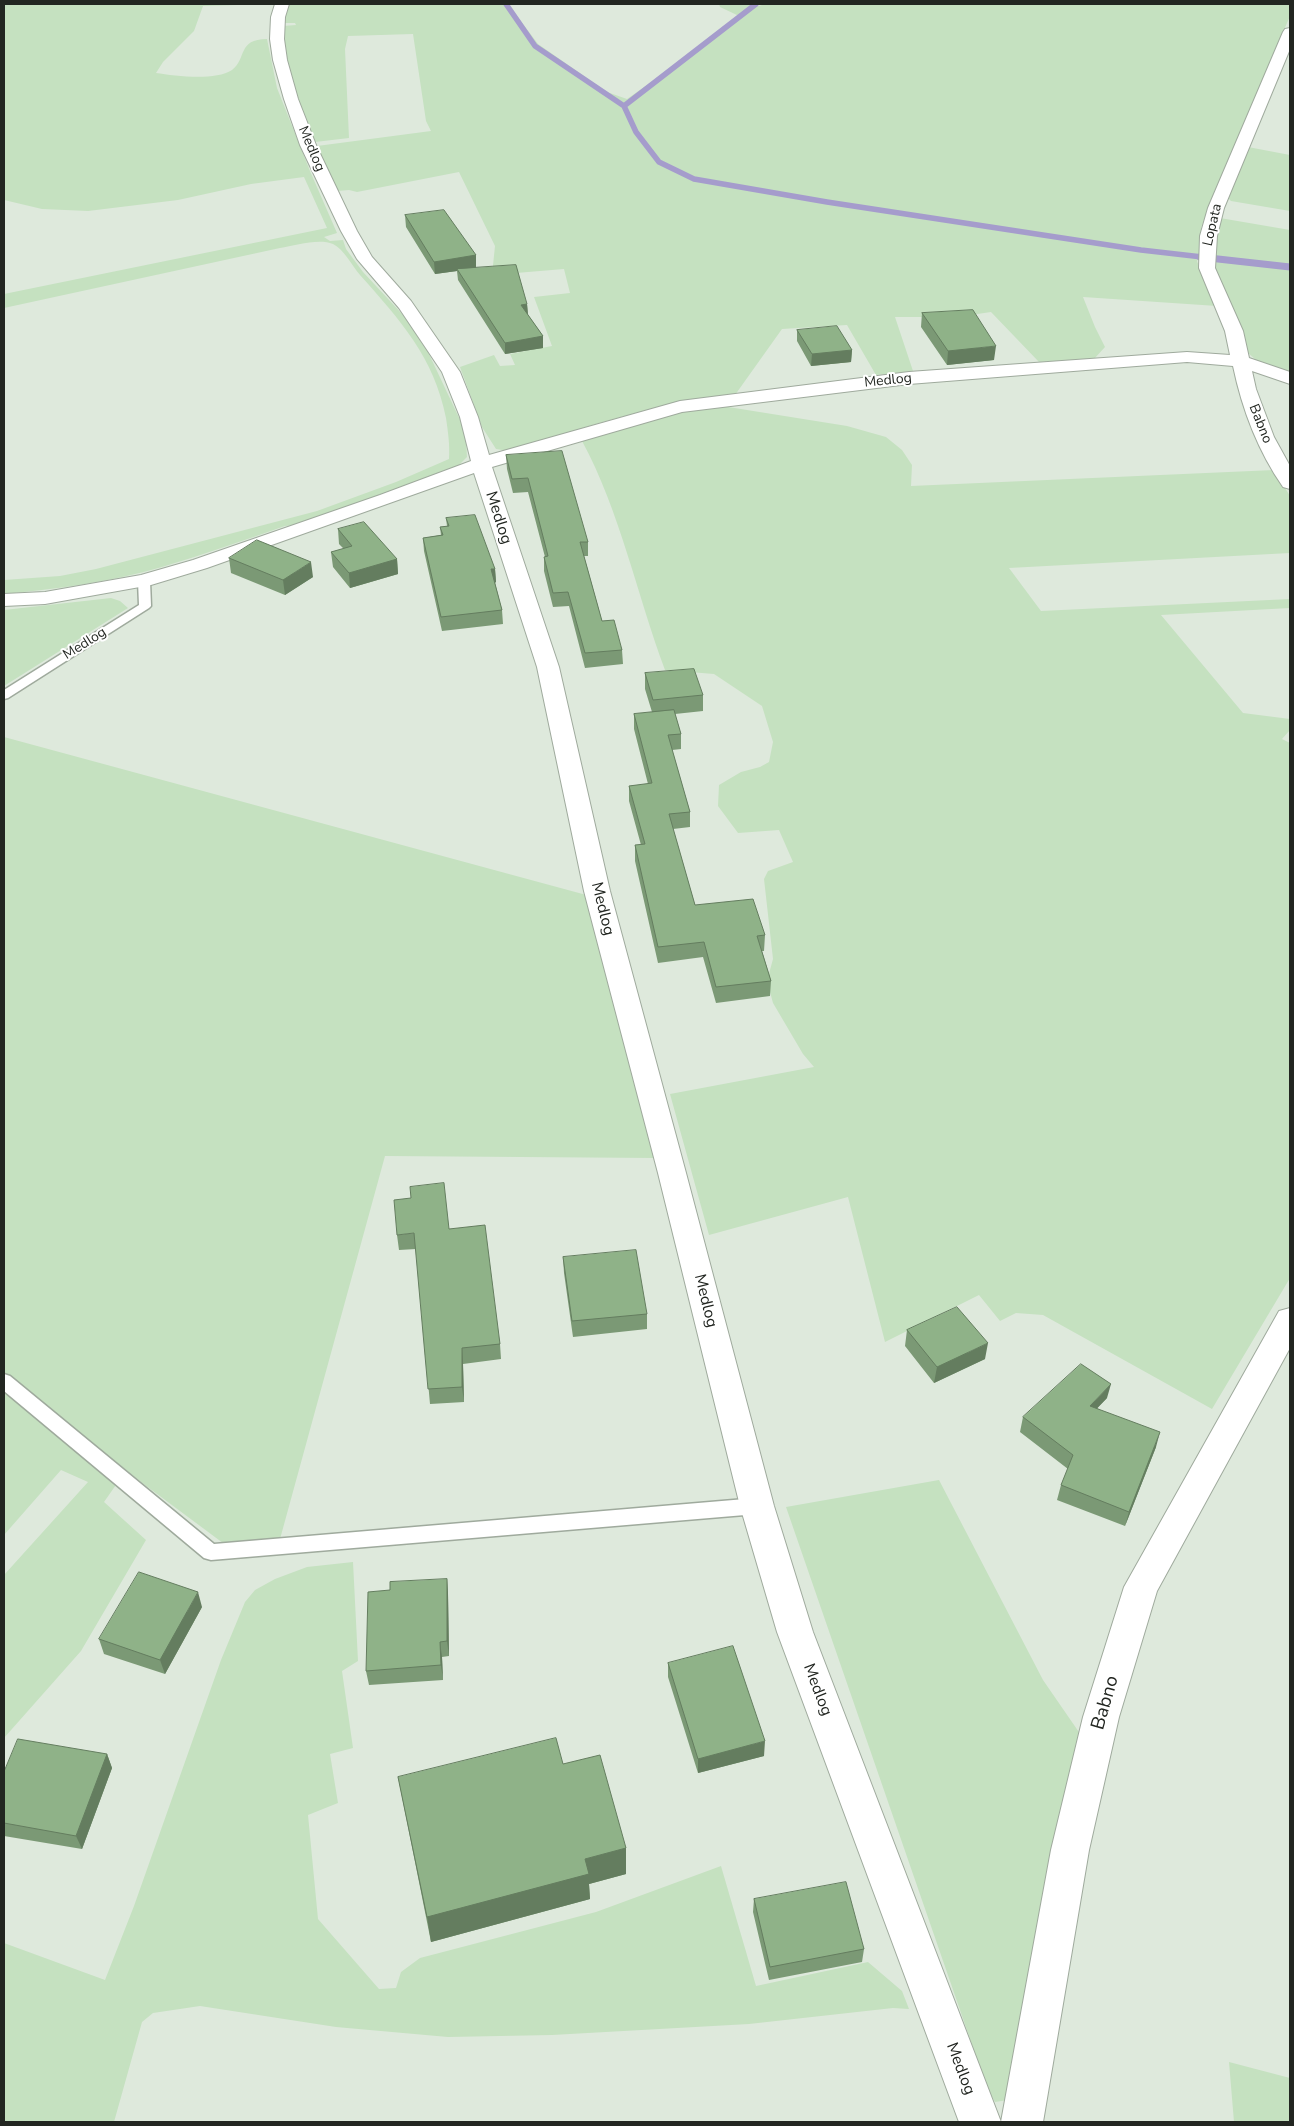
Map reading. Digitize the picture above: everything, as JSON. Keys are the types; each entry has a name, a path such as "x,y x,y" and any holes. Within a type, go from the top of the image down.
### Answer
{"street":[{"name":"Medlog","path":"282,4 278,17 277,39 280,60 291,99 308,145 349,232 365,259 405,304 451,372 469,417 487,484 548,667 597,891 675,1182 757,1506 795,1632 980,2122"},
{"name":"Lopata","path":"1241,361 1234,331 1207,268 1206,248 1210,226 1221,192 1239,156 1288,40"},
{"name":"Medlog","path":"482,463 680,407 729,400 909,378 1106,362 1187,356 1241,361"},
{"path":"1241,361 1290,378"},
{"name":"Babno","path":"1241,361 1247,389 1264,438 1290,483"},
{"path":"4,600 44,598 144,582 378,502 482,463"},
{"name":"Babno","path":"1022,2122 1070,1850 1101,1717 1140,1587 1290,1320"}],"lane":[{"name":"Medlog","path":"4,694 145,606 144,582"},
{"path":"4,1381 211,1552 757,1506"}],"green space":[{"path":"4,4 272,4 203,6 194,31 163,62 156,73 195,77 216,76 237,66 244,50 251,42 267,39 277,88 337,233 324,237 330,241 343,240 346,249 363,272 404,316 428,352 462,424 466,438 467,457 459,465 337,511 296,525 285,526 162,567 84,584 4,594 4,580 60,576 96,569 317,511 396,482 449,459 449,438 441,396 424,358 413,340 402,324 337,246 327,242 314,242 280,248 4,308 4,294 327,228 304,177 251,184 178,200 88,211 42,209 4,200"},
{"path":"288,4 508,4 538,44 607,92 627,99 690,57 739,16 720,7 719,4 750,4 759,6 765,4 1290,4 1290,16 1213,195 1201,228 1201,252 1197,261 1206,286 1217,306 1083,297 1105,347 1094,359 1039,362 991,312 957,317 895,317 913,371 876,375 847,325 782,329 735,395 661,406 509,451 496,449 482,427 460,367 494,355 500,366 515,365 510,354 552,346 534,297 570,293 564,269 492,275 495,246 459,172 357,192 349,190 337,191 317,146 431,131 426,121 413,34 348,36 345,49 349,138 315,142 297,100 284,56 283,26 296,25 295,23 283,23"},
{"path":"1248,147 1290,155 1290,211 1231,201 1228,198"},
{"path":"1220,218 1290,230 1290,373 1256,360 1247,352 1219,283 1212,255"},
{"path":"722,406 847,426 886,437 902,450 912,465 911,486 1274,470 1290,496 1290,553 1009,568 1041,611 1290,599 1290,608 1161,615 1243,713 1290,719 1290,730 1282,739 1290,743 1290,1278 1212,1409 1043,1315 1016,1313 1000,1321 979,1295 885,1342 848,1197 709,1235 670,1094 814,1067 803,1054 773,1003 767,981 773,959 764,879 768,871 793,862 779,830 738,833 718,806 719,785 741,772 760,767 769,762 773,742 762,706 714,674 665,670 618,524 582,441 672,413"},
{"path":"111,598 120,601 128,608 4,686 4,610"},
{"path":"4,737 590,896 656,1158 385,1156 277,1550 231,1549 145,1485 4,1374"},
{"path":"4,1391 118,1482 104,1502 146,1540 81,1651 4,1738 4,1575 88,1482 61,1470 4,1535"},
{"path":"939,1480 1043,1680 1083,1738 1008,2100 995,2102 987,2088 786,1507"},
{"path":"353,1562 358,1661 342,1671 353,1748 330,1754 338,1803 308,1815 318,1919 379,1989 396,1988 401,1972 420,1958 596,1912 721,1866 756,1986 868,1962 902,1991 909,2009 893,2008 749,2024 552,2035 448,2037 336,2027 200,2006 153,2013 142,2022 114,2122 4,2122 4,1943 105,1980 134,1906 221,1660 245,1602 255,1590 275,1579 307,1567"},
{"path":"1229,2062 1290,2078 1290,2122 1234,2122"}],"building":[{"path":"444,210 476,255 434,262 405,215"},
{"path":"516,265 527,304 521,305 543,336 505,343 457,269"},
{"path":"973,310 996,346 948,351 922,313"},
{"path":"837,326 852,350 812,354 797,330"},
{"path":"562,451 588,542 580,542 602,621 614,620 622,650 585,653 568,592 553,593 544,557 548,556 528,478 512,479 506,455"},
{"path":"475,515 495,569 491,569 502,610 441,617 423,538 443,535 440,527 449,526 446,518"},
{"path":"364,522 397,559 349,573 331,552 352,546 338,529"},
{"path":"257,540 311,562 283,580 229,558"},
{"path":"694,669 703,695 653,700 645,673"},
{"path":"674,710 681,734 668,735 690,812 669,814 695,905 753,899 765,935 757,936 771,981 716,987 704,942 658,947 635,845 645,844 629,786 652,783 634,714"},
{"path":"444,1183 449,1229 485,1225 500,1344 462,1348 462,1387 428,1389 414,1233 397,1235 394,1200 411,1198 410,1187"},
{"path":"636,1250 647,1314 572,1321 563,1257"},
{"path":"957,1307 988,1343 937,1367 907,1330"},
{"path":"1081,1364 1111,1384 1090,1406 1160,1432 1129,1512 1061,1485 1073,1455 1023,1417"},
{"path":"139,1572 198,1592 160,1660 99,1639"},
{"path":"447,1579 447,1641 440,1642 441,1665 366,1671 368,1592 390,1590 390,1582"},
{"path":"733,1646 765,1741 698,1759 668,1663"},
{"path":"556,1738 563,1764 600,1755 626,1848 585,1859 589,1874 427,1917 398,1777"},
{"path":"18,1739 107,1754 76,1836 4,1823 4,1772"},
{"path":"846,1882 864,1949 770,1967 754,1899"}],"waterway":[{"path":"506,4 535,46 624,106"},
{"path":"624,106 756,4"},
{"path":"624,106 636,132 659,162 694,179 827,202 1141,250 1211,258"},
{"path":"1200,257 1290,267"}]}
